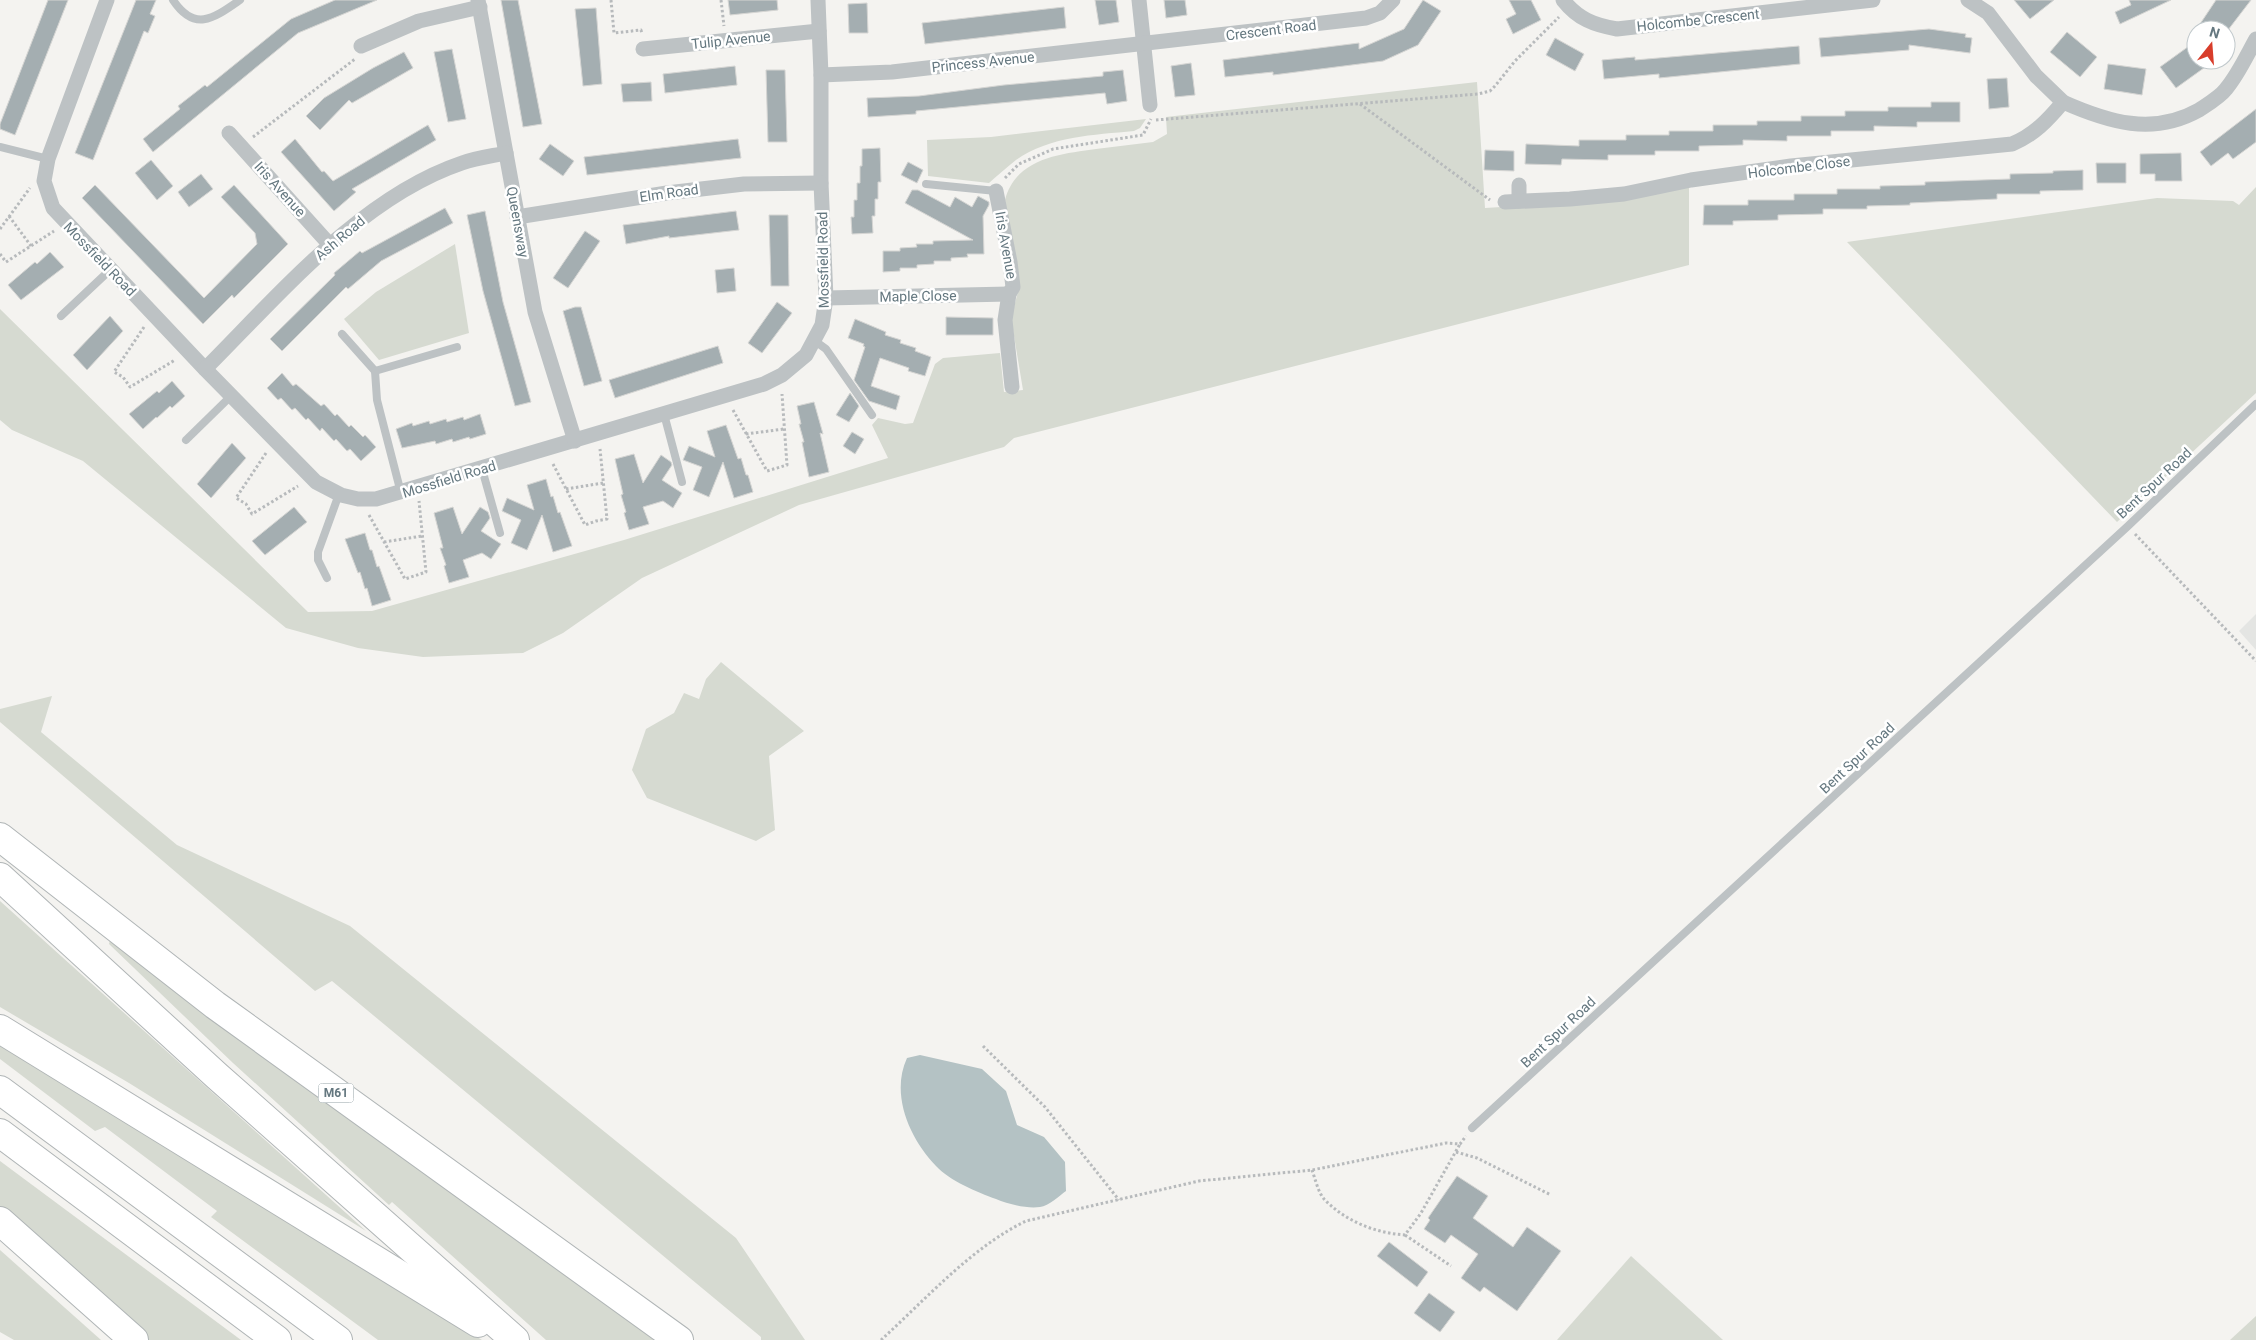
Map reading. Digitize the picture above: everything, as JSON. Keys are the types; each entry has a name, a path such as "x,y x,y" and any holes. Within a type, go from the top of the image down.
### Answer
{"highway":[{"name":"M61","path":"0,837 215,1005 679,1340"},
{"path":"0,877 217,1076 515,1340"},
{"path":"0,1029 506,1340"},
{"path":"0,1090 338,1340"},
{"path":"0,1133 277,1340"},
{"path":"0,1221 134,1340"}],"street":[{"name":"Mossfield Road","path":"108,0 46,165 44,180 49,200 57,215 231,396 312,477 327,490 360,499 376,499 401,493 764,384 780,376 806,355 822,325 826,298 818,0"},
{"path":"1139,0 1150,105"},
{"name":"Crescent Road","path":"1144,45 1366,18 1380,12 1393,0"},
{"name":"Holcombe Crescent","path":"1566,4 1582,19 1595,26 1617,29 1873,0"},
{"path":"1968,0 1988,13 2036,76 2063,102 2110,120 2140,124 2165,123 2187,116 2208,105 2226,89 2256,39"},
{"path":"361,46 420,21 479,4"},
{"name":"Queensway","path":"479,4 535,312 575,441"},
{"name":"Tulip Avenue","path":"643,49 819,31"},
{"name":"Princess Avenue","path":"821,75 892,72 1144,45"},
{"name":"Holcombe Close","path":"1512,202 1624,194 1691,180 1791,166 2012,144 2028,137 2047,121 2063,102"},
{"name":"Iris Avenue","path":"229,133 330,245"},
{"name":"Ash Road","path":"205,369 330,245 374,209 418,183 461,163 506,153"},
{"name":"Elm Road","path":"517,217 667,193 744,184 822,183"},
{"path":"1512,202 1519,185"},
{"name":"Iris Avenue","path":"996,191 1013,286 1009,294 1005,320 1012,388"},
{"name":"Maple Close","path":"826,298 1009,294"}],"lane":[{"path":"173,0 183,14 197,20 215,18 240,0"},
{"path":"0,147 46,165"},
{"path":"926,184 996,191"},
{"path":"61,316 110,270"},
{"path":"342,334 375,371 377,400 401,493"},
{"path":"815,340 826,349 872,414"},
{"path":"375,371 457,347"},
{"path":"186,440 231,396"},
{"name":"Bent Spur Road","path":"1472,1128 2128,526 2256,404"},
{"path":"664,414 682,482"},
{"path":"482,469 500,533"},
{"path":"327,578 318,560 318,552 339,494"}],"path":[{"path":"611,0 614,33 641,30 643,49"},
{"path":"721,0 726,42"},
{"path":"1151,120 1478,94 1490,91 1566,4"},
{"path":"241,146 354,61 361,46"},
{"path":"1360,104 1491,201 1512,202"},
{"path":"996,191 1004,179 1019,164 1053,149 1143,135 1151,120 1150,105"},
{"path":"0,229 46,165"},
{"path":"9,216 31,246"},
{"path":"0,254 6,262 66,224"},
{"path":"152,314 114,372 123,377 130,387 189,352"},
{"path":"726,396 767,471 787,465 780,376"},
{"path":"746,434 784,429"},
{"path":"546,450 584,526 596,520 607,519 598,434"},
{"path":"274,439 236,498 246,504 252,514 312,477"},
{"path":"566,489 603,483"},
{"path":"360,499 405,579 426,572 417,488"},
{"path":"2128,526 2256,661"},
{"path":"384,542 422,536"},
{"path":"983,1046 1045,1107 1120,1200"},
{"path":"1405,1235 1460,1144 1472,1128"},
{"path":"881,1340 977,1252 1005,1231 1026,1221 1199,1181 1312,1170 1446,1143 1460,1144"},
{"path":"1456,1152 1477,1158 1552,1195"},
{"path":"1312,1170 1323,1198 1343,1214 1375,1231 1405,1235 1451,1266"}],"shaded area":[{"path":"1477,82 1485,208 1621,200 1689,187 1689,265 1014,438 1004,447 799,505 642,578 563,633 523,653 423,657 358,648 286,628 83,461 12,430 0,420 0,309 308,612 372,611 624,540 888,458 872,425 878,418 905,424 913,423 935,364 943,358 1000,353 1004,392 1023,390 1011,318 1019,288 1005,200 1011,186 1019,175 1041,161 1068,153 1153,142 1167,134 1166,117"},
{"path":"1146,119 1140,128 1134,131 1073,138 1043,146 1016,160 989,183 928,176 927,140 991,137"},
{"path":"2256,187 2256,393 2117,522 1847,242 2157,198 2233,201 2239,205"},
{"path":"455,244 469,333 379,360 344,319 376,292"},
{"path":"2256,614 2256,650 2239,631"},
{"path":"721,662 804,731 769,756 775,830 756,841 647,798 632,770 646,729 674,713 684,693 699,699 706,679"},
{"path":"52,696 41,732 177,845 350,926 736,1238 805,1340 761,1340 761,1337 332,981 315,991 0,722 0,709"},
{"path":"0,901 366,1231 129,1083 0,1007"},
{"path":"110,940 657,1340 546,1340 392,1202 389,1205 233,1063 109,944"},
{"path":"0,1043 482,1340 378,1340 211,1217 217,1211 105,1127 95,1131 0,1059"},
{"path":"920,1055 982,1069 1006,1091 1017,1125 1044,1137 1065,1162 1066,1191 1043,1206 1024,1207 1006,1203 964,1186 936,1166 918,1143 911,1130 905,1116 902,1101 902,1072 907,1058"},
{"path":"0,1161 241,1340 148,1340 0,1208"},
{"path":"0,1250 101,1340 14,1340 0,1332"},
{"path":"1631,1256 1723,1340 1557,1340"},
{"path":"2256,1316 2256,1340 2230,1340"}],"building":[{"path":"48,0 68,0 15,135 0,129 0,124"},
{"path":"136,0 156,0 150,14 155,16 148,33 144,31 93,160 75,153"},
{"path":"335,0 377,0 298,33 153,152 143,139 180,109 178,106 205,85 207,87 291,19"},
{"path":"501,0 518,0 542,124 523,127"},
{"path":"728,0 777,0 778,10 730,15"},
{"path":"1095,0 1116,0 1119,22 1099,25"},
{"path":"1164,0 1185,0 1187,15 1166,18"},
{"path":"1423,0 1441,11 1418,45 1383,61 1273,75 1273,72 1225,77 1223,60 1359,43 1359,49 1404,29"},
{"path":"1509,0 1531,0 1541,20 1513,34 1506,19 1516,14"},
{"path":"2014,0 2054,0 2030,19"},
{"path":"2129,0 2171,0 2120,24 2115,12 2131,5"},
{"path":"2216,0 2251,0 2236,20 2203,20"},
{"path":"867,3 868,33 849,33 848,4"},
{"path":"1064,7 1066,28 925,44 922,23"},
{"path":"596,8 602,84 583,86 575,9"},
{"path":"1929,29 1966,34 1965,37 1972,38 1970,53 1909,45 1909,50 1821,57 1819,38"},
{"path":"2067,32 2097,57 2080,77 2050,52"},
{"path":"1555,38 1584,54 1575,71 1546,55"},
{"path":"1799,46 1800,64 1659,78 1659,74 1604,79 1602,60 1635,57 1635,60"},
{"path":"2186,48 2186,70 2201,70 2176,88 2160,67"},
{"path":"452,49 466,119 448,122 434,52"},
{"path":"404,52 413,68 352,103 349,100 320,130 306,116 324,98 373,68"},
{"path":"1191,63 1195,95 1175,97 1171,66"},
{"path":"2108,64 2146,69 2142,95 2104,89"},
{"path":"735,66 737,85 665,93 663,74"},
{"path":"766,70 785,70 787,142 768,142"},
{"path":"1123,70 1127,101 1107,104 1105,93 916,111 916,114 868,117 867,98 919,96 1004,85 1103,76 1103,72"},
{"path":"2007,78 2009,107 1989,109 1987,79"},
{"path":"651,82 652,101 623,102 621,84"},
{"path":"1931,102 1960,102 1960,122 1917,122 1917,127 1874,126 1874,131 1831,131 1831,136 1787,136 1787,141 1743,140 1743,145 1699,146 1699,151 1655,151 1655,155 1608,155 1608,160 1562,159 1561,165 1525,164 1526,144 1579,146 1579,140 1626,140 1626,135 1669,135 1669,131 1713,131 1713,125 1757,125 1757,121 1801,121 1801,116 1845,116 1845,111 1888,111 1888,107 1931,107"},
{"path":"2256,109 2256,142 2233,159 2228,153 2211,166 2200,152"},
{"path":"428,125 436,140 352,189 356,192 334,211 281,152 295,139 322,172 324,171 333,181"},
{"path":"738,139 741,158 587,175 584,157"},
{"path":"550,144 574,161 563,176 539,159"},
{"path":"880,148 881,182 878,182 878,199 875,199 875,216 872,216 873,233 852,234 851,217 854,217 854,200 857,200 857,183 860,183 862,149"},
{"path":"1485,150 1514,151 1514,171 1484,170"},
{"path":"2181,153 2182,181 2155,181 2155,174 2140,174 2140,154"},
{"path":"151,160 173,186 157,200 135,173"},
{"path":"908,162 923,170 917,183 901,175"},
{"path":"2096,163 2126,163 2126,183 2097,183"},
{"path":"2083,170 2083,190 2040,191 2040,194 1997,194 1997,199 1867,206 1867,209 1823,209 1823,214 1778,215 1778,220 1733,221 1733,225 1703,225 1704,205 1748,205 1748,200 1794,200 1794,194 1837,194 1837,189 1880,189 1880,186 1925,185 1925,182 2010,179 2010,174"},
{"path":"201,174 213,189 189,207 178,192"},
{"path":"95,185 204,298 257,244 255,233 221,197 234,185 288,244 234,298 232,295 203,324 82,198"},
{"path":"912,190 918,190 950,207 955,197 972,207 978,196 989,202 983,216 984,254 967,254 968,257 951,258 951,261 934,261 934,264 917,265 917,268 900,268 900,271 883,272 883,251 900,251 900,248 917,247 916,244 933,244 933,241 973,240 905,203"},
{"path":"445,208 453,223 381,261 348,289 346,287 282,351 270,339 335,275 334,273 360,251 362,253"},
{"path":"485,211 503,302 531,402 515,406 483,291 467,215"},
{"path":"736,211 739,230 669,238 669,236 626,244 623,225"},
{"path":"769,215 788,215 789,286 771,286"},
{"path":"585,231 600,241 568,288 553,278"},
{"path":"50,252 64,267 21,300 8,285"},
{"path":"734,268 736,291 717,293 715,270"},
{"path":"777,302 792,313 762,353 748,343"},
{"path":"581,307 602,381 584,386 563,311"},
{"path":"110,316 123,331 87,370 73,355"},
{"path":"946,317 993,318 993,335 946,335"},
{"path":"855,319 886,332 885,335 901,340 900,343 916,348 915,351 931,357 925,376 908,371 909,368 880,358 871,386 900,396 896,410 869,401 854,380 865,347 863,346 864,344 848,338"},
{"path":"718,346 723,363 615,398 609,380"},
{"path":"282,373 293,386 296,384 321,406 324,404 349,427 351,425 363,437 365,435 376,447 361,461 350,449 347,451 336,439 334,441 322,428 320,431 308,418 306,420 295,408 292,410 281,398 278,400 267,388"},
{"path":"172,381 185,396 143,429 129,414 157,391 159,393"},
{"path":"850,393 859,406 849,422 836,415"},
{"path":"814,402 823,434 820,433 829,472 809,477 797,406"},
{"path":"480,414 486,434 470,439 469,437 453,442 452,439 436,444 435,441 402,448 396,429 412,423 413,426 429,421 430,424 446,419 447,422 463,417 464,420"},
{"path":"726,425 738,459 741,458 746,475 748,475 753,492 734,498 723,462 709,497 693,490 702,467 683,460 689,446 715,457 707,431"},
{"path":"852,432 864,439 855,454 843,446"},
{"path":"232,443 246,458 211,498 197,484"},
{"path":"634,454 643,483 661,455 671,462 672,465 662,480 682,493 673,508 663,501 643,507 649,524 629,530 624,513 626,512 621,495 623,494 615,459"},
{"path":"546,479 551,497 553,496 558,513 560,512 572,546 553,552 542,515 527,550 511,543 521,520 502,511 507,498 534,510 527,485"},
{"path":"294,507 307,522 265,555 252,541"},
{"path":"453,507 462,534 480,507 488,512 490,518 481,531 501,544 491,559 482,553 463,560 469,577 449,583 434,513"},
{"path":"365,533 391,600 372,606 367,588 365,589 360,572 358,573 345,539"},
{"path":"1457,1176 1488,1196 1473,1218 1513,1247 1527,1227 1561,1251 1517,1311 1484,1287 1480,1292 1461,1278 1478,1254 1451,1235 1445,1243 1424,1229 1430,1220 1428,1218"},
{"path":"1389,1242 1428,1272 1417,1287 1377,1256"},
{"path":"1429,1293 1455,1312 1440,1332 1414,1313"}]}
